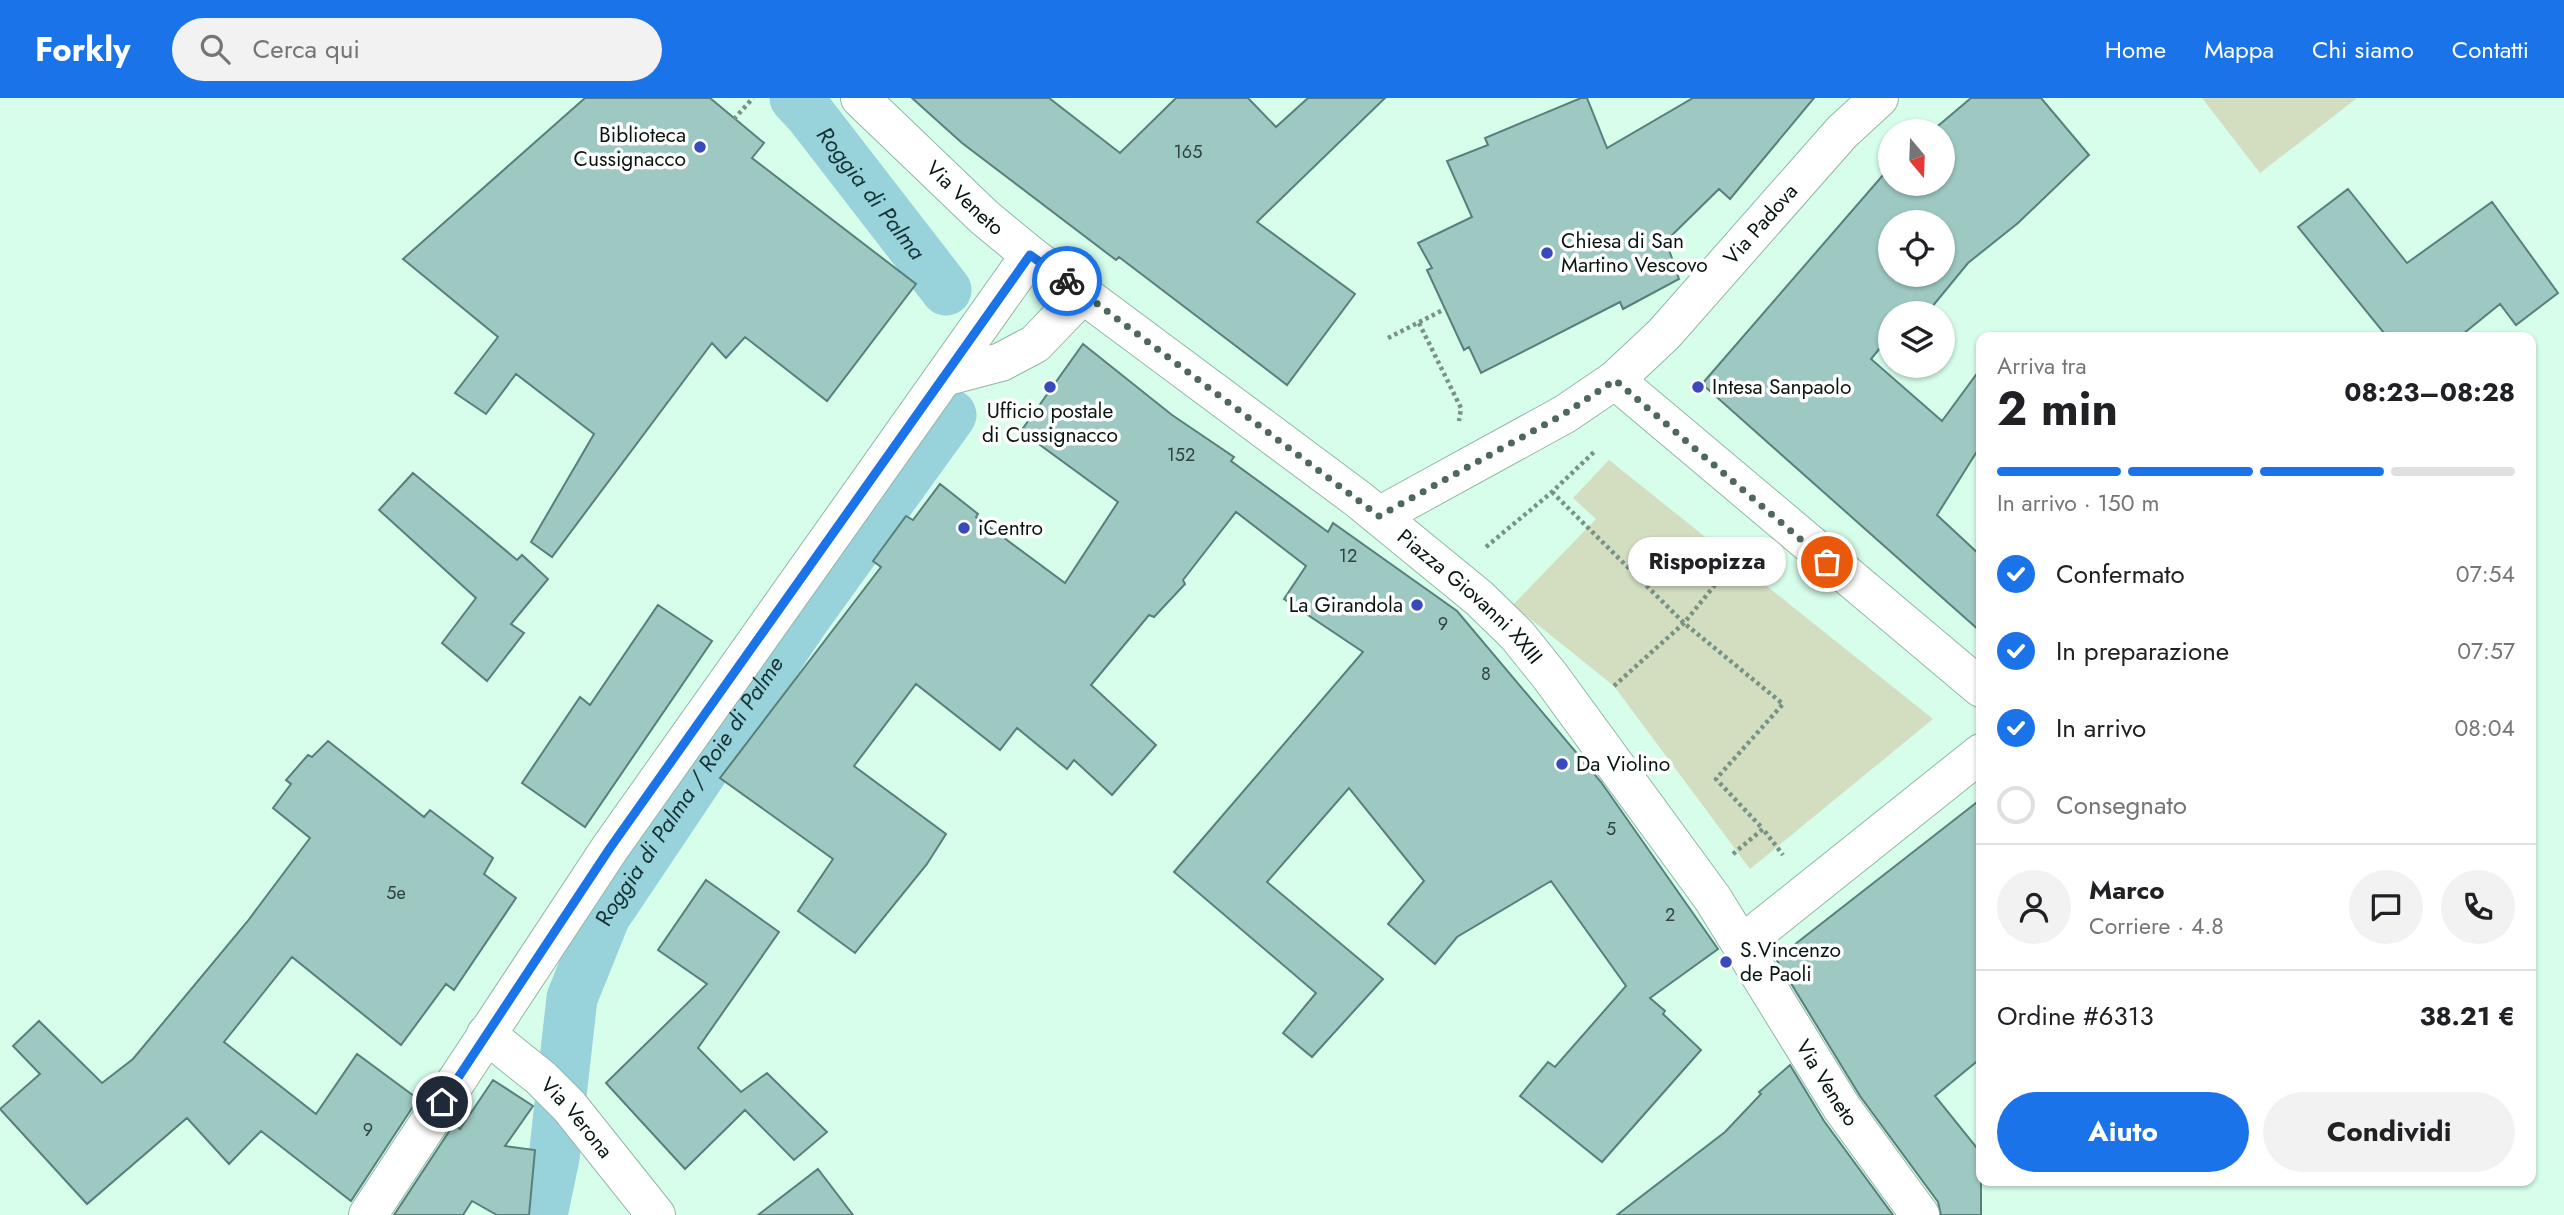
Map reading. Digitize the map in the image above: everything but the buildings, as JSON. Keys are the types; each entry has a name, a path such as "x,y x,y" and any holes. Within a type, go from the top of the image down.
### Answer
{"street":[{"name":"Via Veneto","path":"860,98 984,217 1030,255 1084,292 1379,516"},
{"name":"Via Padova","path":"1615,380 1664,334 1842,132 1879,98"},
{"path":"368,1215 610,848 1030,255"},
{"path":"944,377 1001,362 1035,344 1084,292"},
{"path":"1615,380 1976,684"},
{"name":"Piazza Giovanni XXIII","path":"1615,380 1574,409 1379,516 1479,598 1517,635 1597,740 1742,943"},
{"path":"1742,943 1976,757"},
{"name":"Via Veneto","path":"1742,943 1842,1108 1920,1215"},
{"name":"Via Verona","path":"486,1034 541,1078 569,1106 656,1215"}],"path":[{"path":"734,119 753,98"},
{"path":"1388,338 1445,309"},
{"path":"1419,323 1461,408"},
{"path":"1479,552 1552,492 1597,449"},
{"path":"1552,492 1684,623 1783,704 1716,779 1777,848"},
{"path":"1614,686 1684,623 1723,575"},
{"path":"1736,851 1763,829"}],"green space":[{"path":"2202,98 2357,98 2260,173"},
{"path":"1609,460 1933,719 1750,869 1614,686 1513,605 1596,519 1573,498"}],"waterway":[{"name":"Roggia di Palma","path":"795,98 946,290"},
{"name":"Roggia di Palma / Roie di Palme","path":"542,1215 554,1158 572,998 605,916 804,619 951,415"}],"way so far":[{"path":"1067,281 1379,516 1564,414 1615,380 1827,562"}],"place":[{"name":"Biblioteca Cussignacco","path":"700,147"},
{"name":"Chiesa di San Martino Vescovo","path":"1547,253"},
{"name":"Ufficio postale di Cussignacco","path":"1050,387"},
{"name":"Intesa Sanpaolo","path":"1698,387"},
{"name":"iCentro","path":"964,528"},
{"name":"Rispopizza","path":"1827,562"},
{"name":"La Girandola","path":"1417,605"},
{"name":"Da Violino","path":"1562,764"},
{"name":"S.Vincenzo de Paoli","path":"1726,962"}],"route":[{"path":"442,1102 610,848 1030,255 1067,281"}]}
